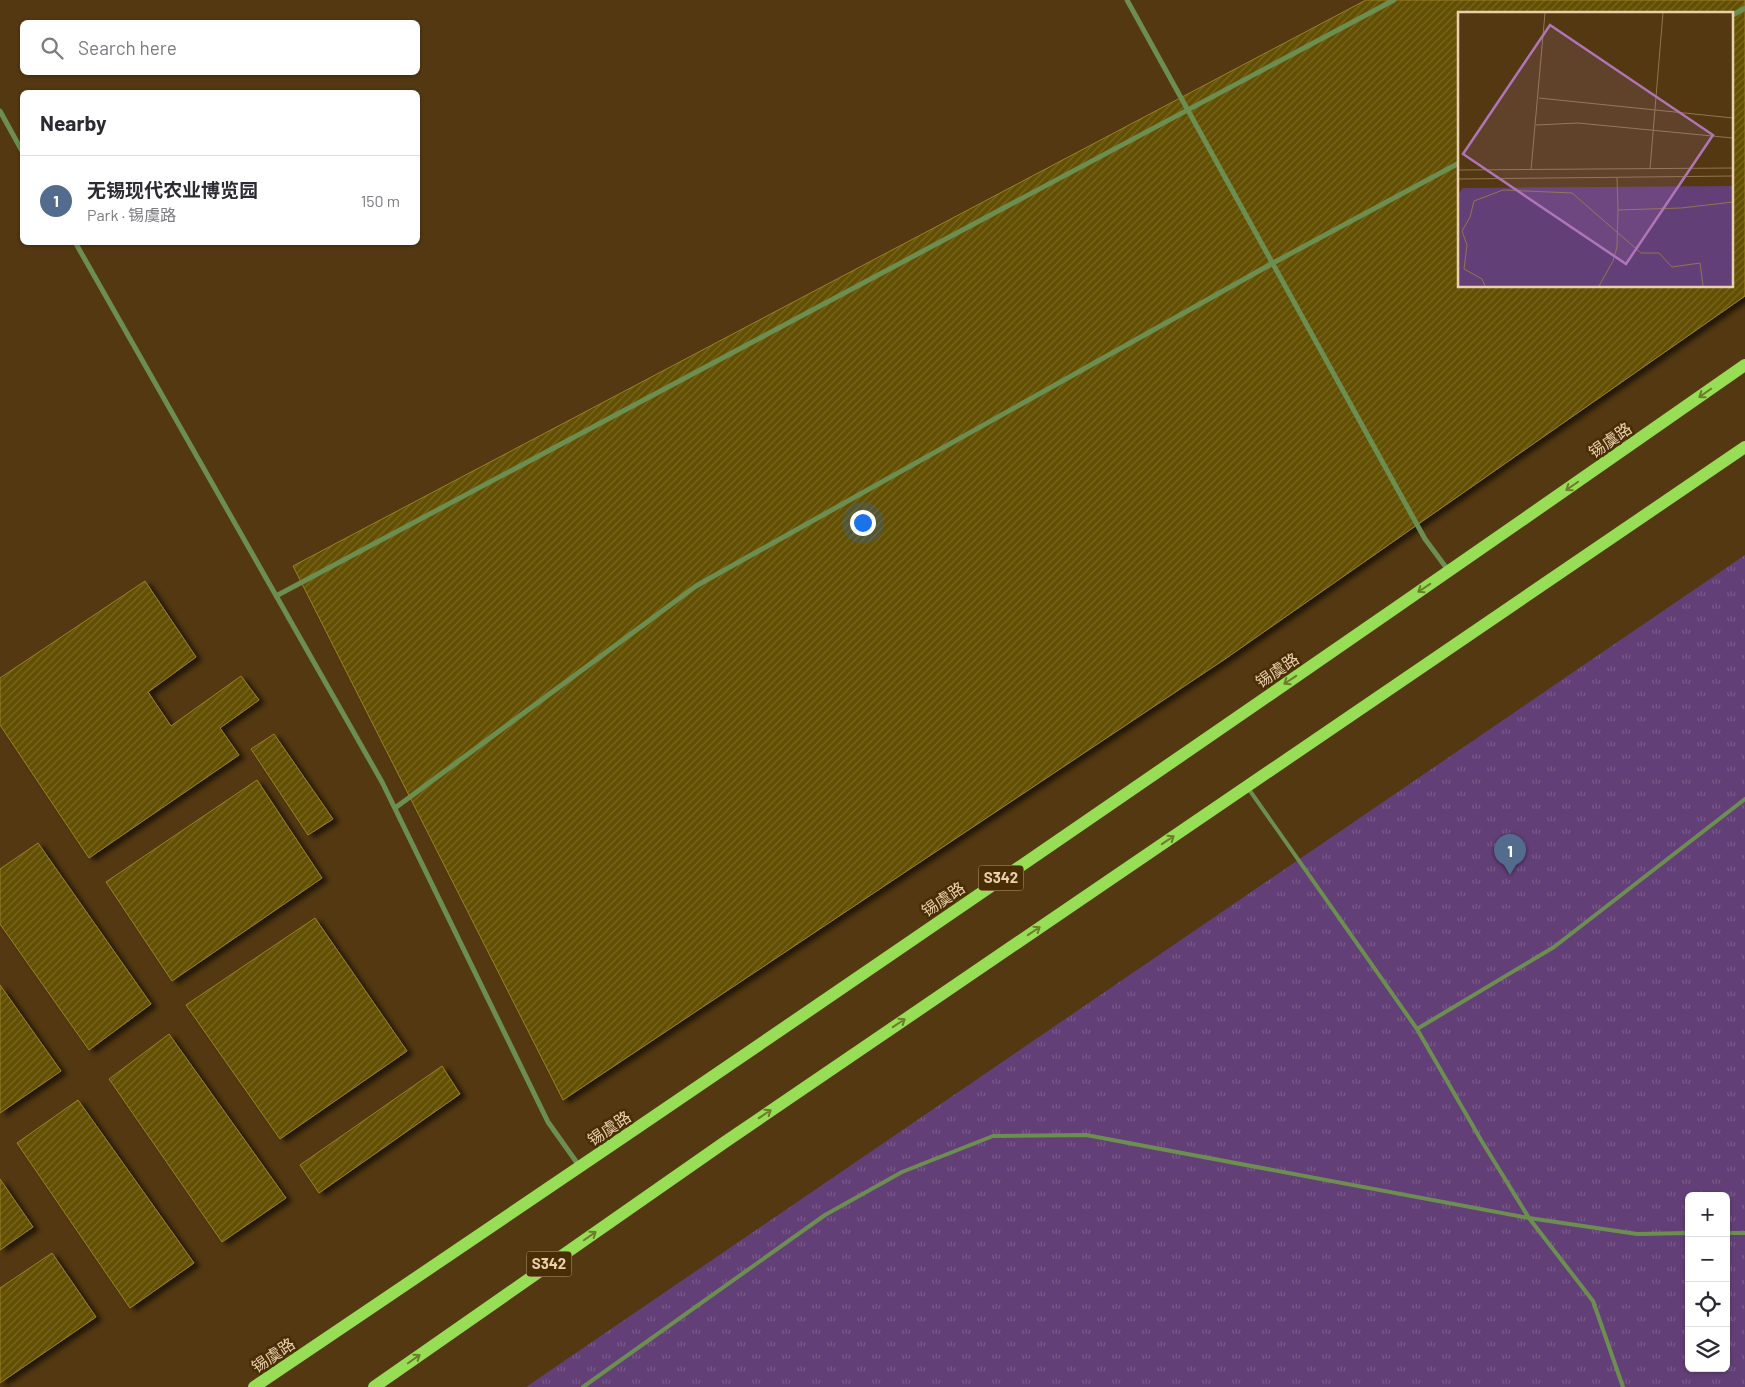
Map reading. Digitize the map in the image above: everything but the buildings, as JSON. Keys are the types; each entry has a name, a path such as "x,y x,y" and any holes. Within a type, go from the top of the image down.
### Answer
{"main road":[{"name":"锡虞路","path":"254,1387 580,1167 1449,572 1745,365"},
{"name":"S342","path":"374,1387 724,1142 1745,447"}],"street":[{"path":"1127,0 1425,539 1449,572"},
{"path":"276,596 1394,0"},
{"path":"1732,15 1745,8"},
{"path":"0,112 20,147"},
{"path":"395,808 696,586 1272,264 1458,164"},
{"path":"77,245 382,782 548,1122 580,1167"}],"lane":[{"path":"1246,786 1417,1029 1481,1140 1529,1218 1593,1301 1623,1387"},
{"path":"1417,1029 1554,947 1745,799"},
{"path":"583,1387 825,1215 902,1172 992,1136 1086,1135 1529,1218 1637,1234 1685,1233"},
{"path":"1730,1233 1745,1233"}],"green space":[{"path":"1745,555 1745,1387 526,1387"}],"place":[{"name":"无锡现代农业博览园","path":"1510,875"}]}
